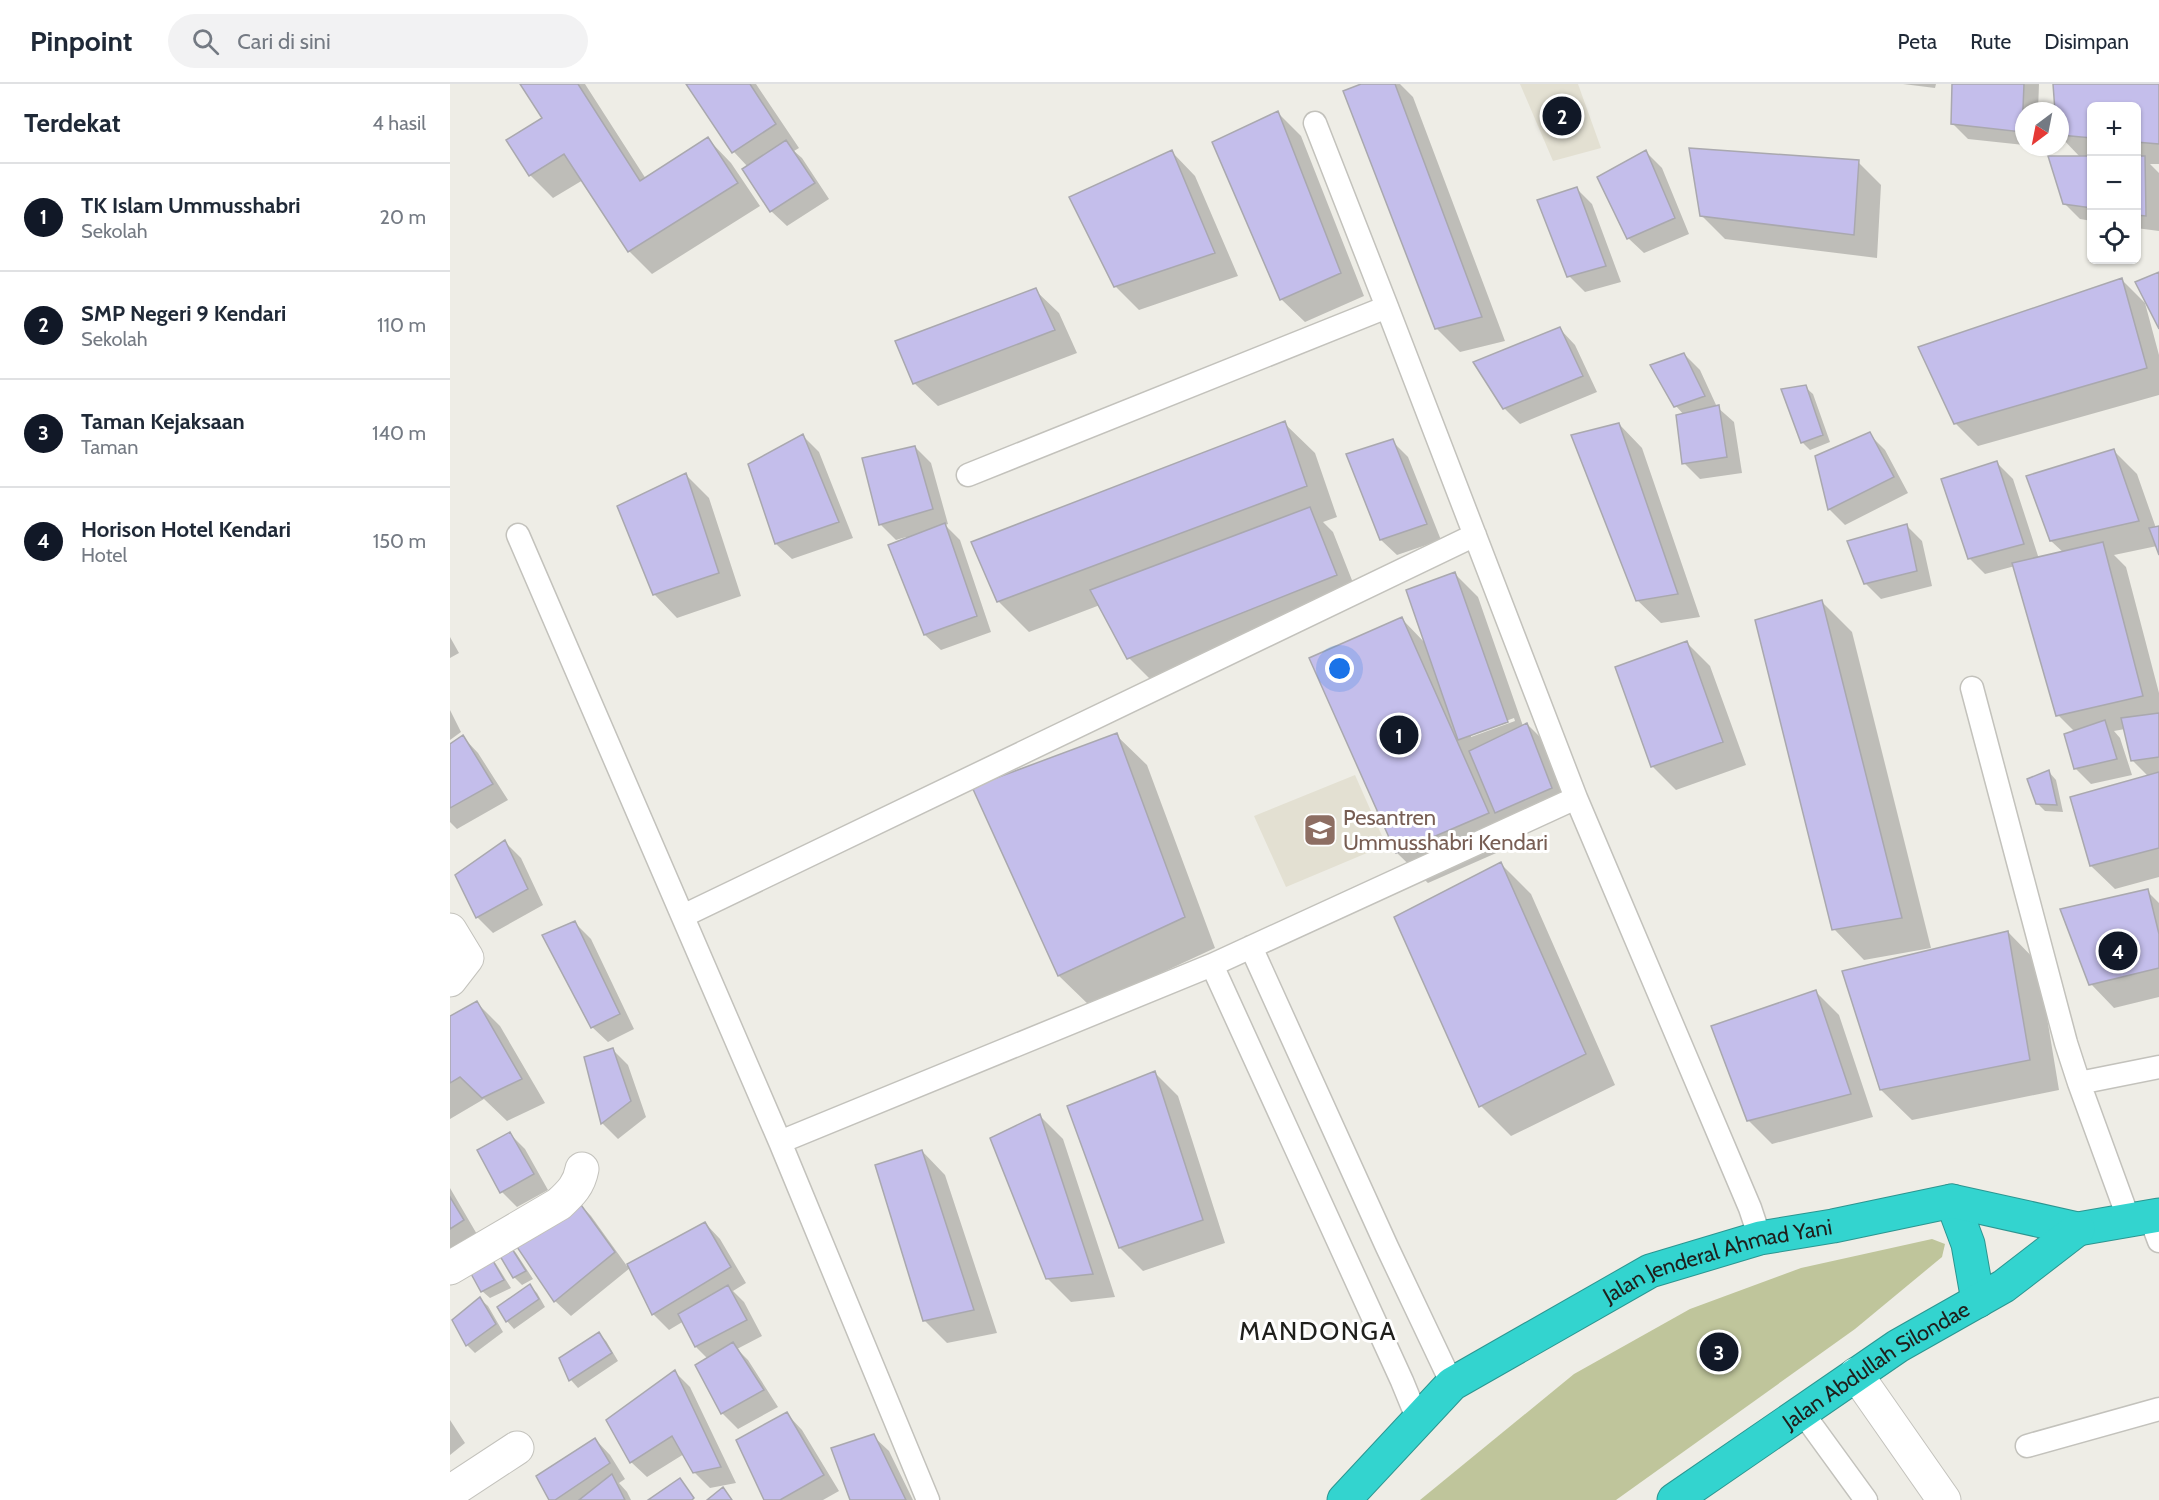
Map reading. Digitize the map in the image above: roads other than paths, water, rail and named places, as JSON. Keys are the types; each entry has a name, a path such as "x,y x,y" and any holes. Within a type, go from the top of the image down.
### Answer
{"highway":[{"name":"Jalan Jenderal Ahmad Yani","path":"1344,1500 1452,1384 1650,1271 1760,1238 1833,1226 1952,1201 2078,1229 2149,1223"},
{"path":"1952,1201 1968,1244 1978,1301"},
{"name":"Jalan Abdullah Silondae","path":"1674,1500 1898,1346 2004,1286 2078,1229"}],"street":[{"path":"450,930 467,958 450,980"},
{"path":"450,1268 559,1203 573,1191 580,1181 582,1169"},
{"path":"1856,1374 1944,1500"},
{"path":"450,1492 517,1448"}],"lane":[{"path":"1315,123 1576,798 1750,1208 1760,1238"},
{"path":"968,475 1388,307"},
{"path":"518,535 780,1142 928,1500"},
{"path":"683,916 1475,535"},
{"path":"1972,688 2066,1043 2079,1083 2149,1223"},
{"path":"780,1142 1212,965 1576,798"},
{"path":"1251,947 1452,1384"},
{"path":"1212,965 1398,1370 1418,1420"},
{"path":"2079,1083 2159,1067"},
{"path":"2027,1446 2159,1409"},
{"path":"1802,1412 1866,1500"}],"place":[{"name":"SMP Negeri 9 Kendari","path":"1562,116"},
{"name":"TK Islam Ummusshabri","path":"1399,735"},
{"name":"Pesantren Ummusshabri Kendari","path":"1320,830"},
{"name":"Horison Hotel Kendari","path":"2118,951"},
{"name":"Taman Kejaksaan","path":"1719,1352"}],"district":[{"name":"MANDONGA","path":"1318,1331"}]}
